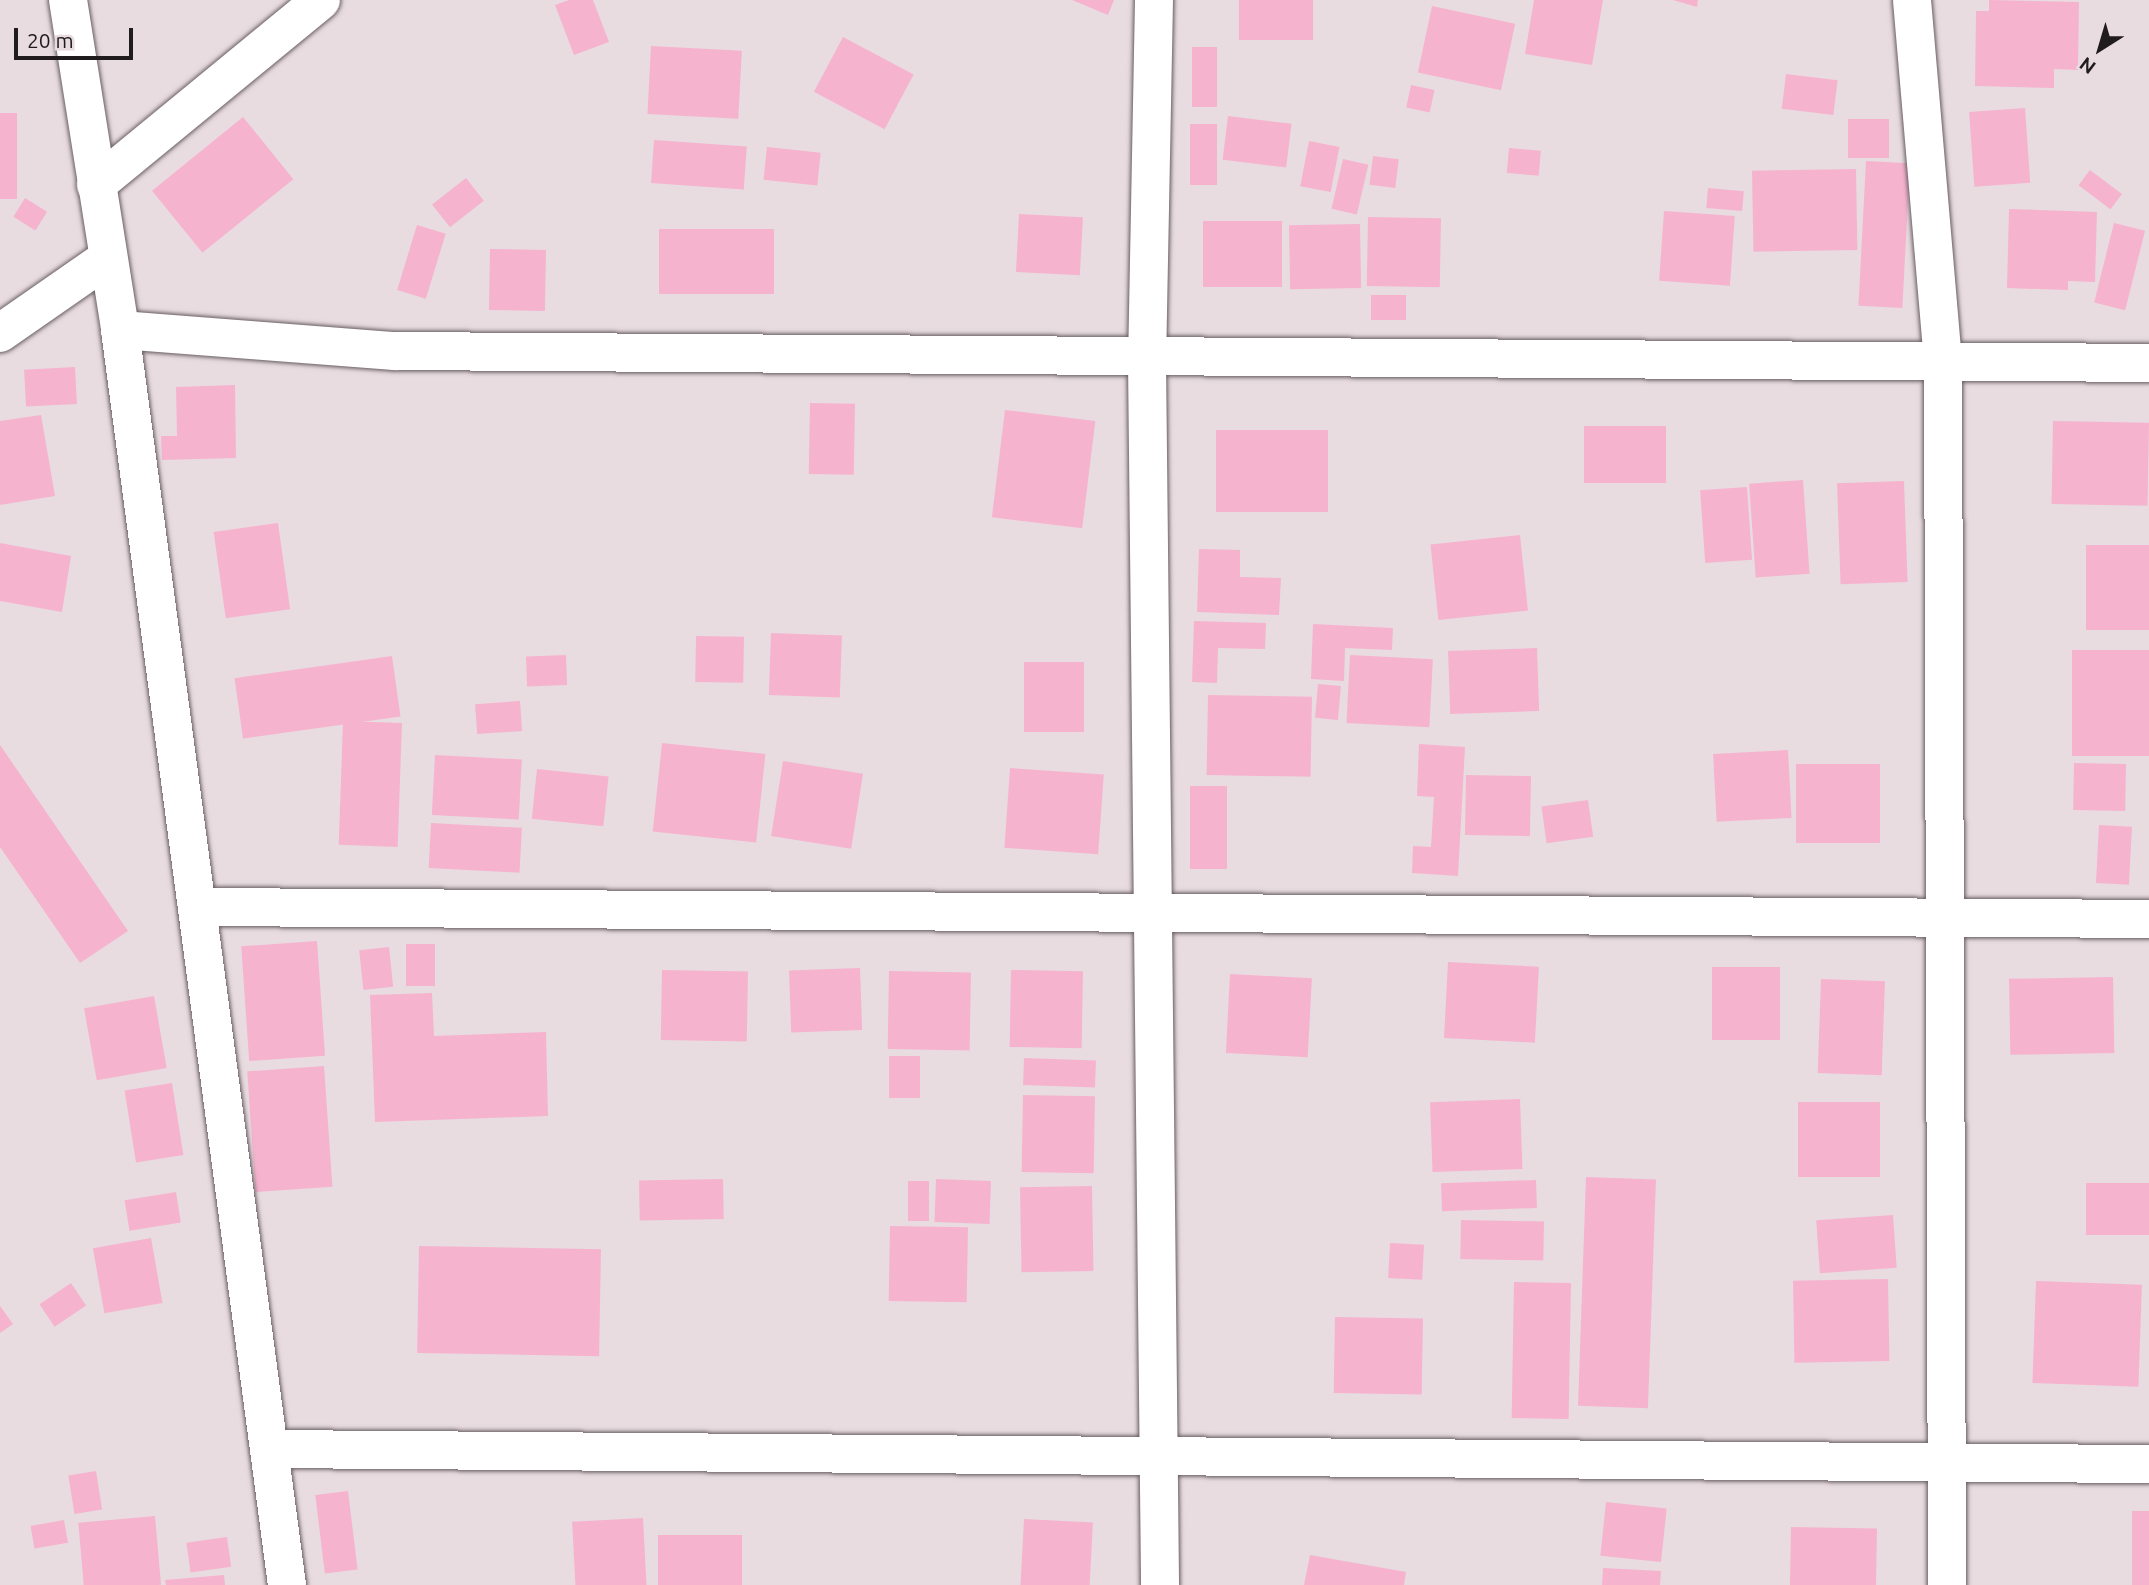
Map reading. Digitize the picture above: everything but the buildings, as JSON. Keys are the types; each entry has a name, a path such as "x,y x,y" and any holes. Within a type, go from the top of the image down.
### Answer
{"street":[{"path":"68,0 120,330 287,1585"},
{"path":"96,185 321,0"},
{"path":"1154,0 1147,360 1160,1585"},
{"path":"1912,0 1944,364 1947,1585"},
{"path":"0,333 108,258"},
{"path":"120,330 396,351 1147,360 2149,363"},
{"path":"197,907 2149,919"},
{"path":"270,1448 2149,1464"}]}
